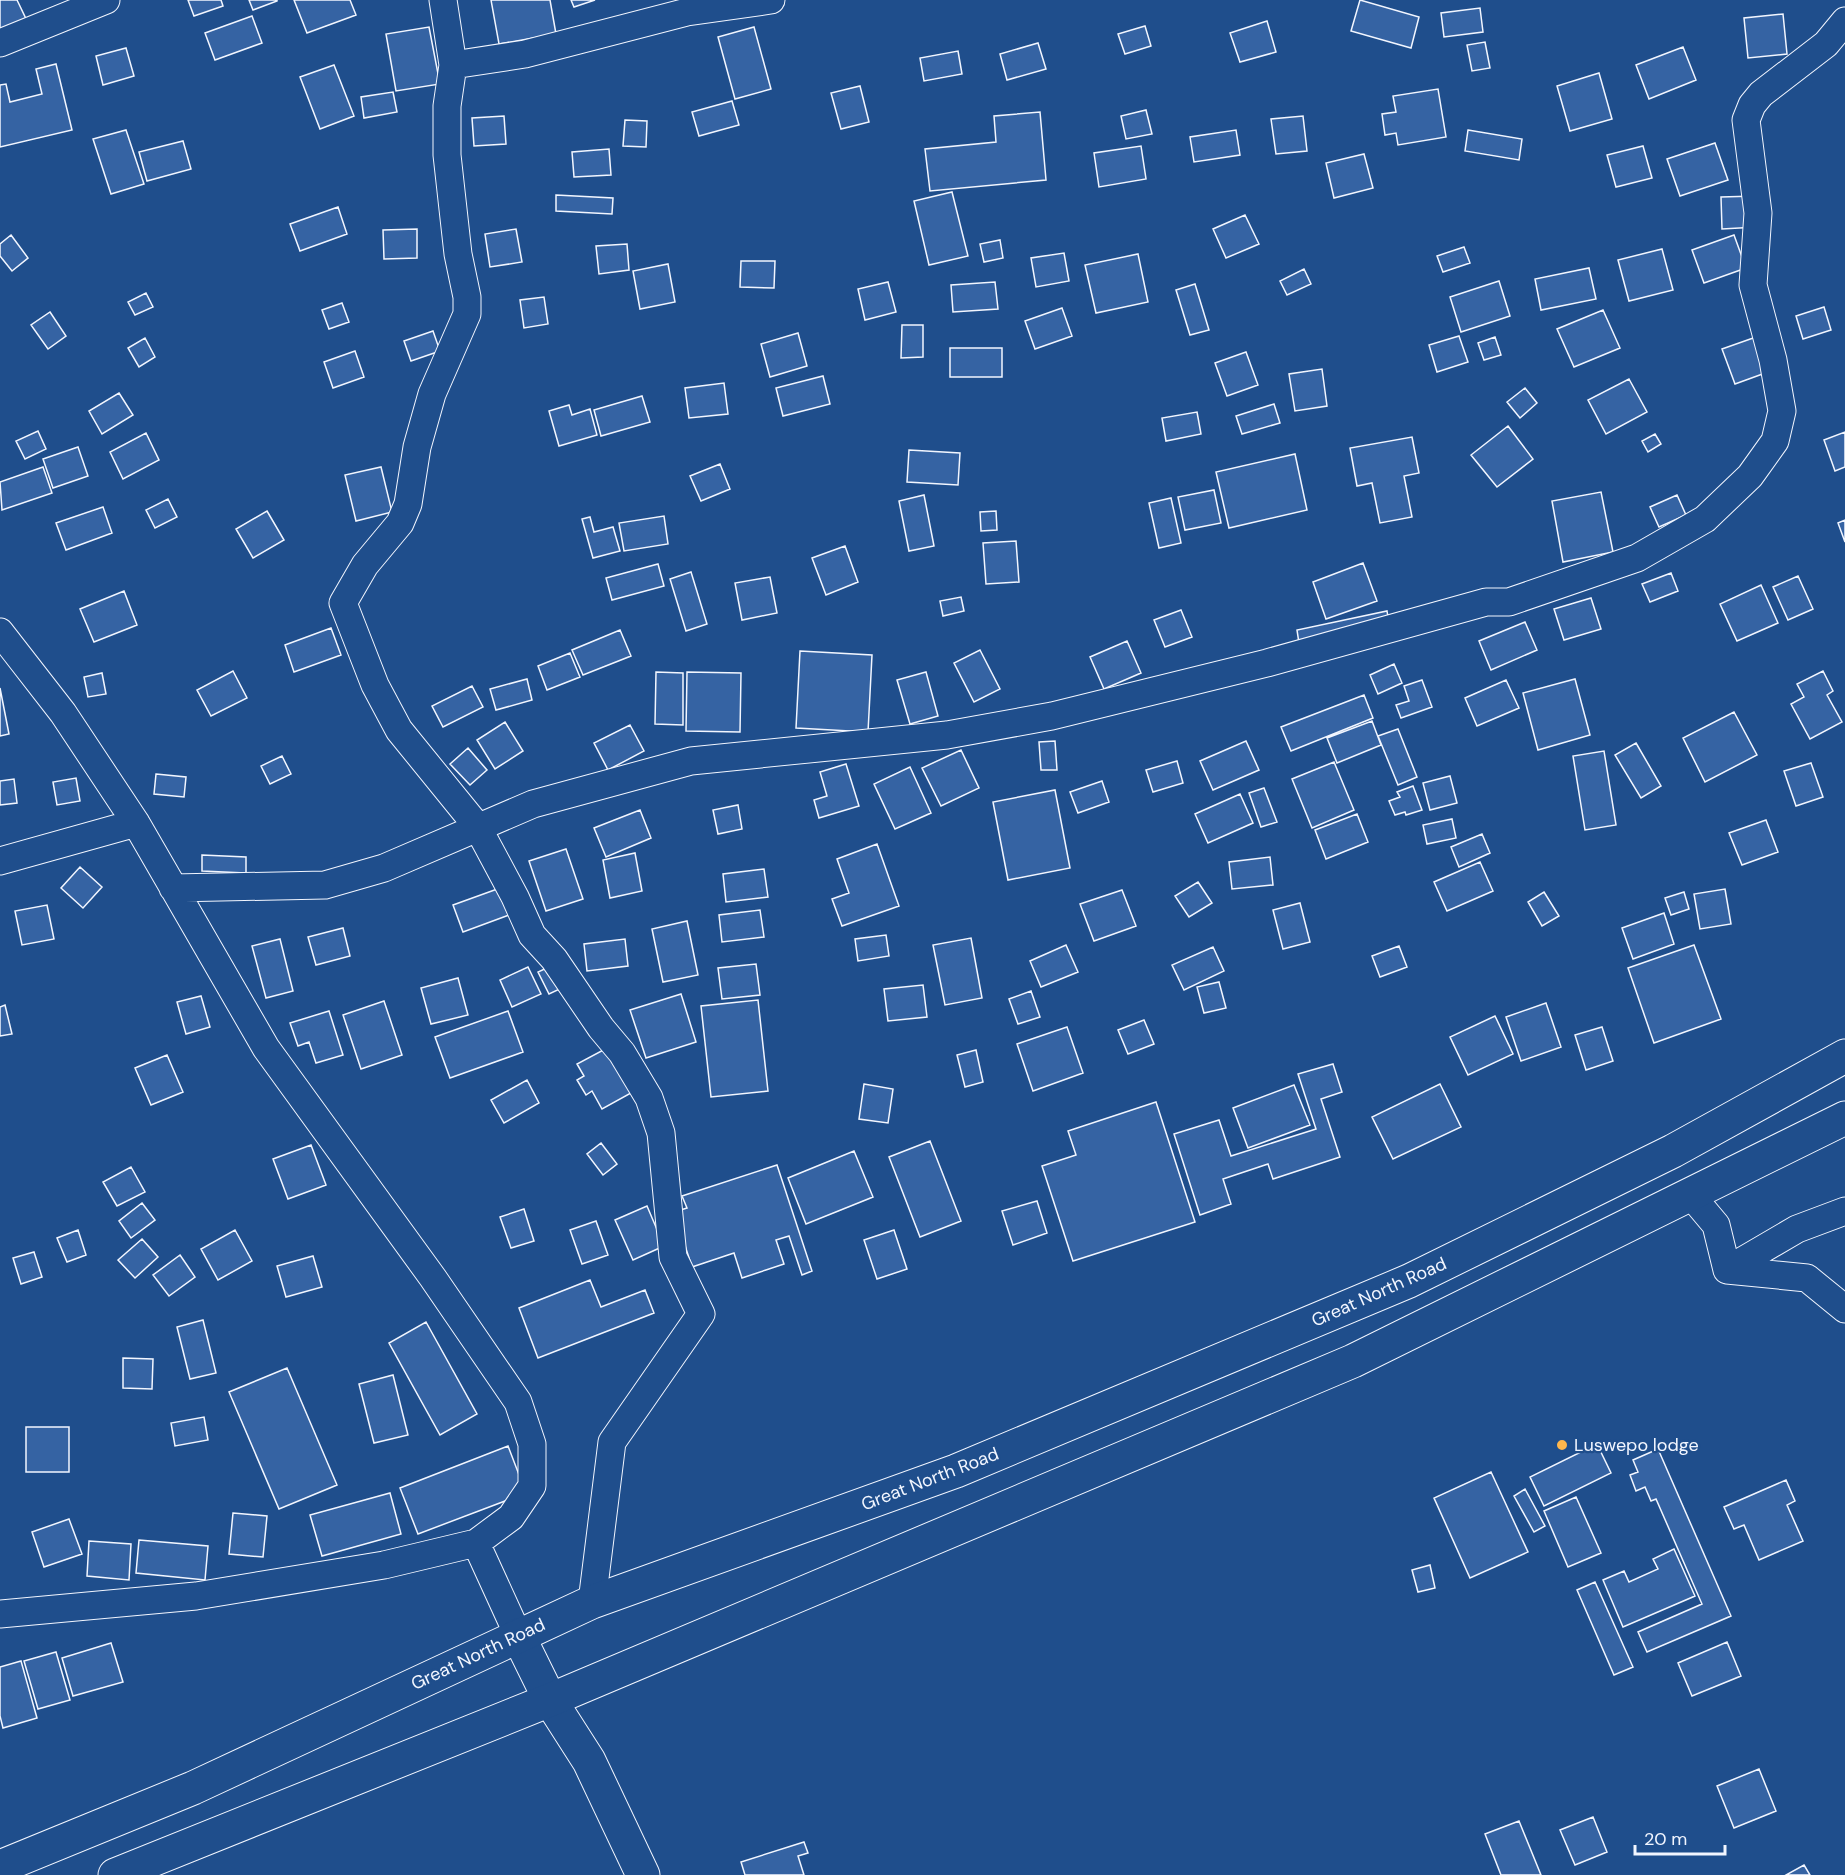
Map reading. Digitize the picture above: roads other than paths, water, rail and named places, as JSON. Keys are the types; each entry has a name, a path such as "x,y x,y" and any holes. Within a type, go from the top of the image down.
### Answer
{"main road":[{"name":"Great North Road","path":"0,1867 193,1788 592,1602 956,1471 1389,1289 1673,1151 1845,1056"},
{"path":"115,1875 550,1700 1353,1361 1845,1118"},
{"path":"518,1635 550,1700 589,1761 643,1875"}],"street":[{"path":"0,43 106,0"},
{"path":"443,0 453,65 447,106 447,155 451,204 468,297 467,314 432,394 417,447 408,504 400,523 365,566 343,603 371,675 399,730 477,826 515,897 532,935 554,959 601,1028 622,1053 649,1098 662,1133 673,1257 701,1314 612,1442 592,1602"},
{"path":"453,65 525,54 687,12 771,0"},
{"path":"173,888 325,885 384,868 532,804 691,761 947,735 1052,716 1222,674 1486,602 1509,602 1637,558 1705,519 1750,476 1775,441 1782,411 1773,360 1753,285 1758,213 1746,120 1752,105 1761,94 1826,44 1845,21"},
{"path":"0,632 63,713 136,823 266,1048 433,1278 518,1402 532,1444 532,1485 511,1517 476,1543 384,1565 196,1596 0,1614"},
{"path":"0,861 136,823"},
{"path":"1690,1194 1716,1225 1727,1270"},
{"path":"1727,1270 1797,1229 1845,1210"},
{"path":"1727,1270 1807,1278 1845,1309"},
{"path":"476,1543 518,1635"}],"place":[{"name":"Luswepo lodge","path":"1562,1445"}]}
